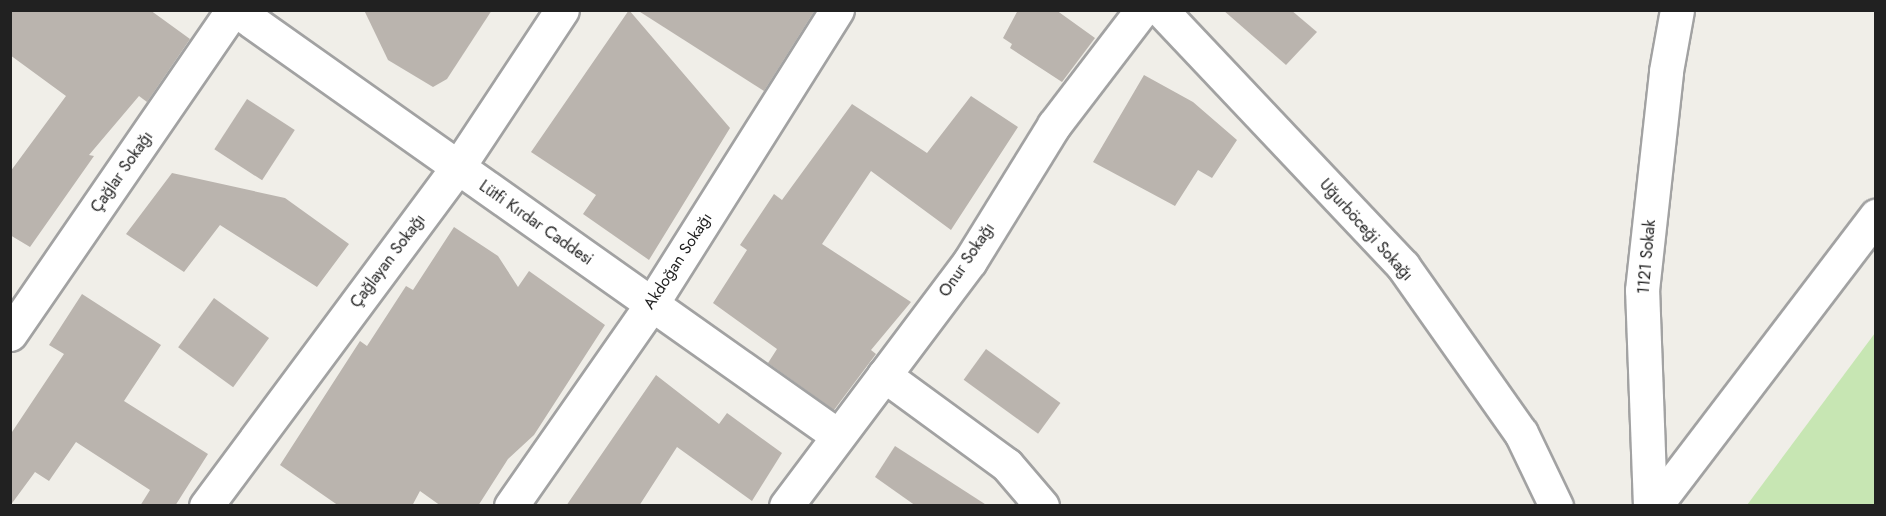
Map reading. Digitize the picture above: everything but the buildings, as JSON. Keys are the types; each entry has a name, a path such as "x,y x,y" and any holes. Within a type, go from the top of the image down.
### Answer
{"street":[{"name":"Lütfi Kırdar Caddesi","path":"234,10 837,435"},
{"name":"Çağlar Sokağı","path":"10,334 234,10"},
{"name":"Çağlayan Sokağı","path":"206,506 458,167 562,10"},
{"name":"Akdoğan Sokağı","path":"511,506 651,305 837,10"},
{"name":"Onur Sokağı","path":"786,506 837,435 970,261 1054,125 1142,10"},
{"name":"Uğurböceği Sokağı","path":"1161,10 1403,266 1521,433 1556,506"},
{"name":"1121 Sokak","path":"1653,506 1642,290 1666,71 1677,10"},
{"path":"1653,506 1875,216"},
{"path":"884,375 1007,465 1042,506"}],"green space":[{"path":"1875,333 1875,505 1747,505"}]}
